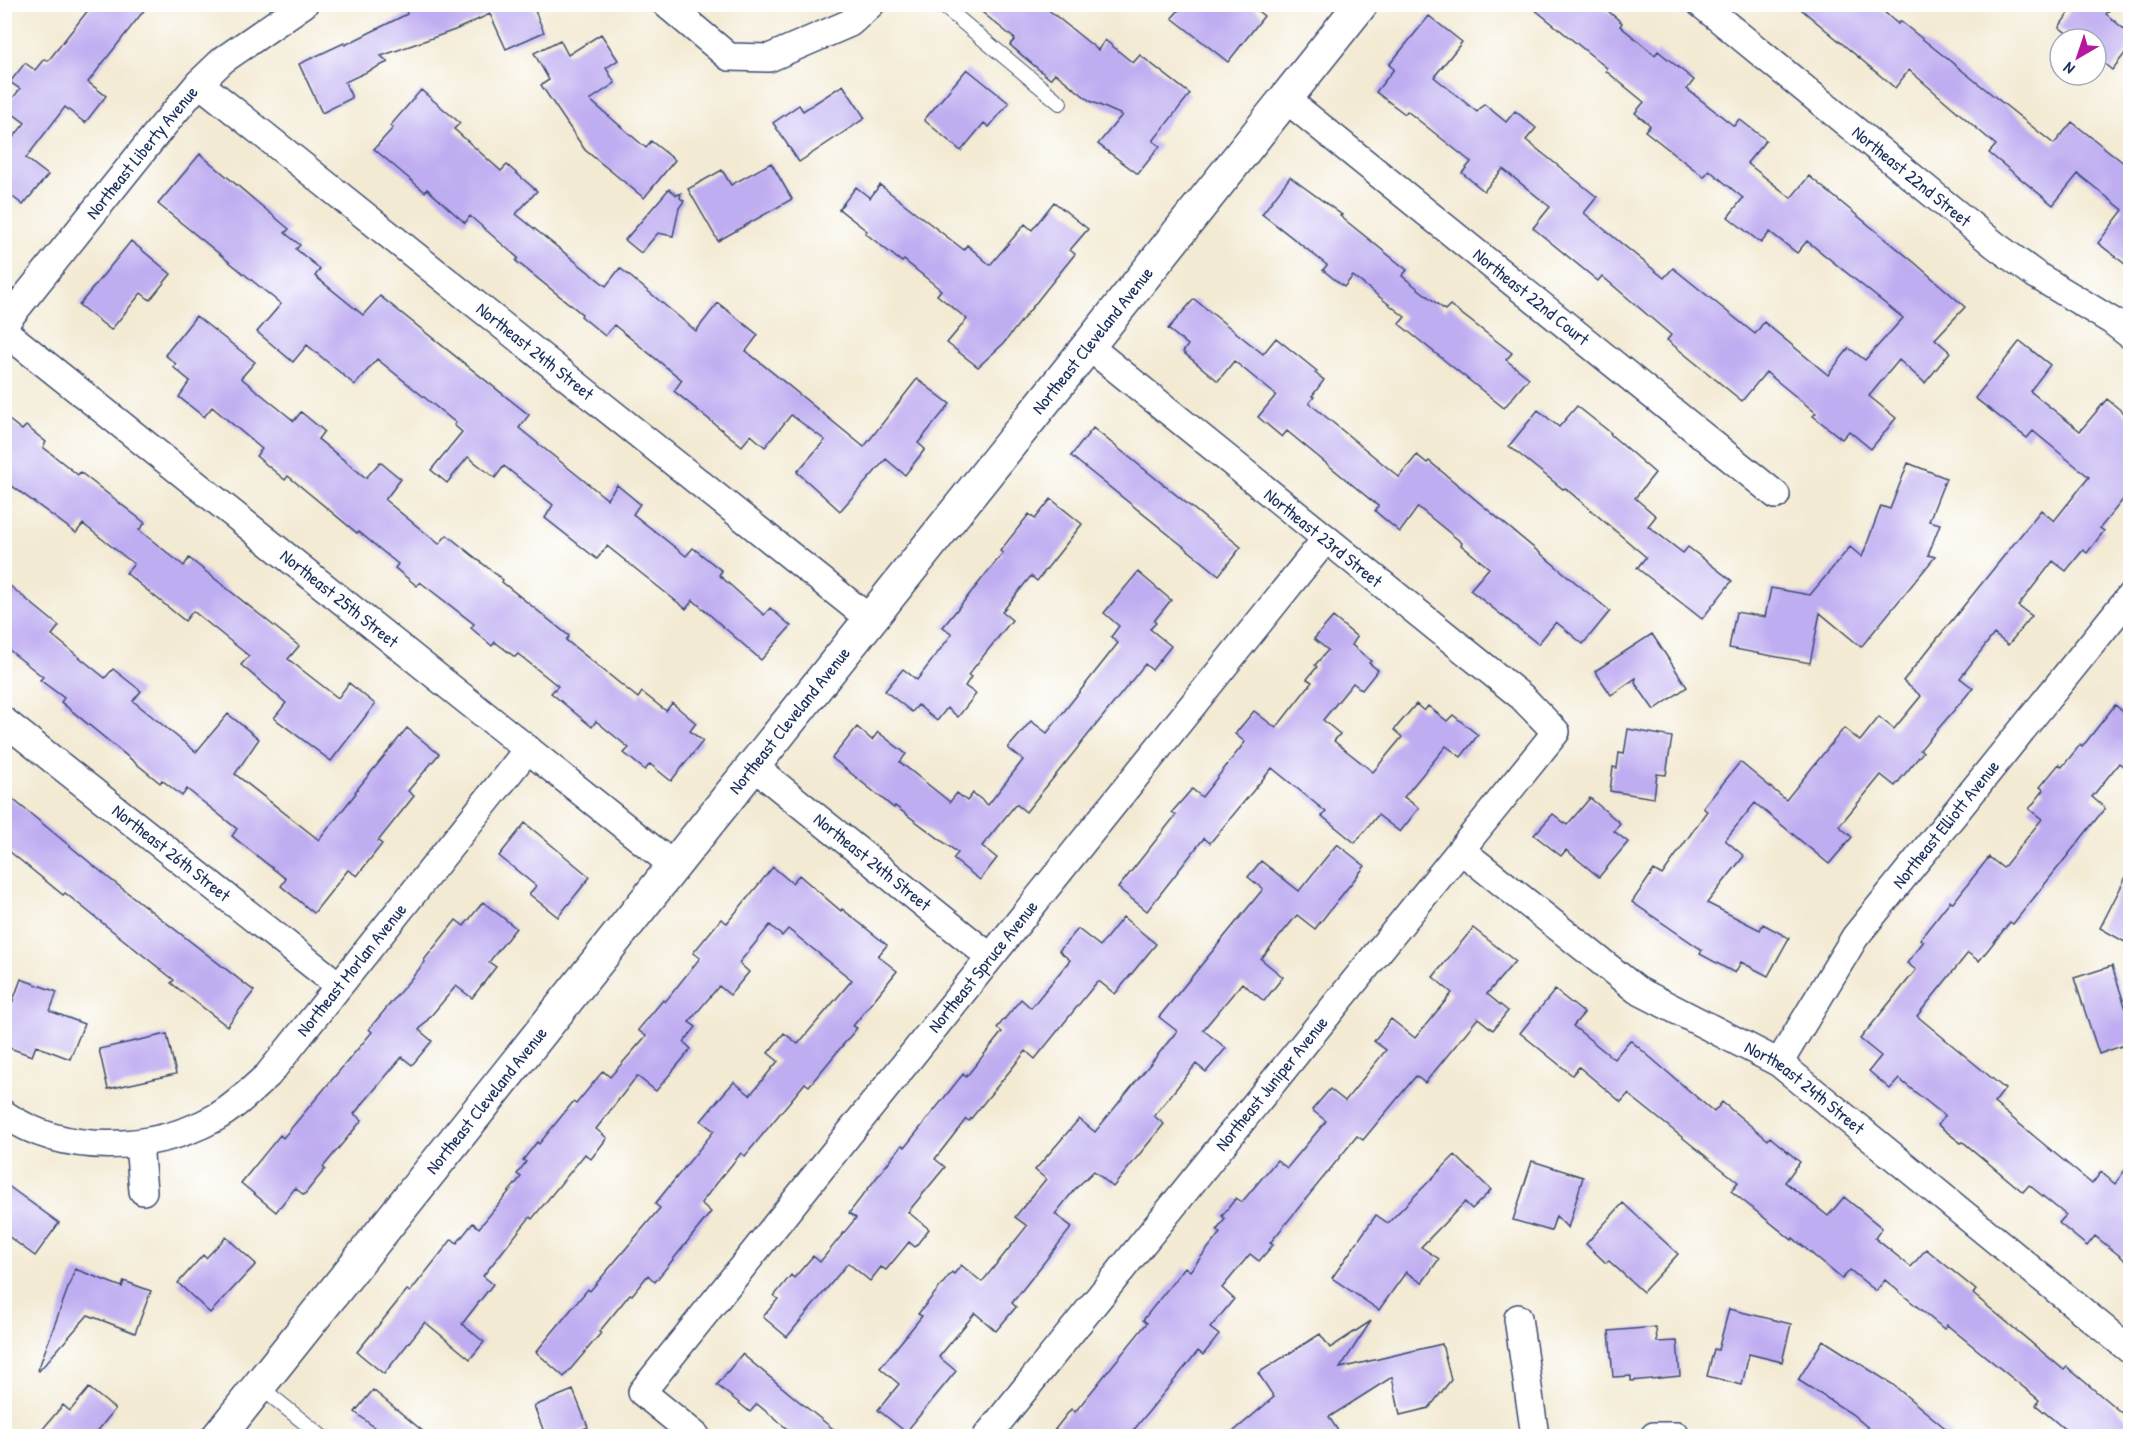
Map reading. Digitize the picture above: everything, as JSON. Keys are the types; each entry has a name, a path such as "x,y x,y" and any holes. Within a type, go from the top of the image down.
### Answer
{"street":[{"name":"Northeast Liberty Avenue","path":"4,324 199,83 231,54 304,4"},
{"path":"666,4 729,57 769,58 850,23 871,4"},
{"name":"Northeast 22nd Street","path":"1701,4 1995,245 2036,275 2130,334"},
{"name":"Northeast Cleveland Avenue","path":"219,1437 1286,99 1349,9"},
{"name":"Northeast 24th Street","path":"199,83 870,620"},
{"name":"Northeast 22nd Court","path":"1286,99 1776,495"},
{"name":"Northeast 25th Street","path":"4,331 674,866"},
{"name":"Northeast 23rd Street","path":"1088,346 1325,540 1522,697 1557,732"},
{"name":"Northeast Spruce Avenue","path":"696,1437 642,1392 1325,540"},
{"name":"Northeast Elliott Avenue","path":"1779,1063 1855,938 2130,596"},
{"name":"Northeast 26th Street","path":"4,721 338,985"},
{"name":"Northeast Juniper Avenue","path":"987,1437 1557,732"},
{"name":"Northeast Morlan Avenue","path":"4,1114 41,1132 74,1141 107,1145 139,1143 185,1132 216,1118 240,1101 268,1075 528,748"},
{"name":"Northeast 24th Street","path":"753,766 990,957"},
{"name":"Northeast 24th Street","path":"1462,851 1636,990 1779,1063 2130,1350"},
{"path":"139,1143 143,1191"},
{"path":"1518,1318 1535,1437"},
{"path":"1654,1437 1676,1437"}],"lane":[{"path":"941,4 1060,103"},
{"path":"259,1386 321,1437"}],"building":[{"path":"93,4 149,4 88,82 106,96 85,123 65,107 26,158 48,175 23,205 4,190 4,140 8,144 25,123 5,108 20,89 10,82 25,63 35,70 44,59 48,61"},
{"path":"423,4 532,4 544,32 506,49 490,14 455,30 381,56 388,62 345,82 352,98 322,113 299,64 344,43 345,45 407,14 406,10"},
{"path":"972,4 1041,4 1098,50 1105,40 1133,63 1140,55 1190,94 1153,141 1160,146 1138,174 1098,144 1122,115 1090,101 1055,73 1050,79 1010,45 1015,39"},
{"path":"1184,4 1249,4 1264,16 1228,62 1172,18"},
{"path":"1528,4 1600,4 1622,23 1620,26 1655,55 1658,51 1694,80 1687,89 1734,126 1739,119 1766,140 1747,163 1791,198 1809,176 1965,307 1935,339 1950,352 1925,383 1899,360 1869,396 1896,418 1871,449 1849,431 1842,439 1813,416 1816,413 1766,372 1742,401 1667,340 1671,335 1602,276 1598,281 1533,228 1550,207 1503,169 1484,191 1462,173 1471,162 1407,111 1405,114 1376,92 1394,69 1389,65 1429,16 1462,42 1434,77 1477,112 1484,104 1506,122 1515,111 1536,128 1526,140 1597,197 1584,213 1664,278 1673,268 1755,334 1764,322 1828,375 1849,348 1865,360 1903,318 1807,241 1797,253 1770,232 1761,243 1728,217 1743,198 1709,170 1704,177 1645,131 1650,125 1635,113 1644,102 1606,71 1607,68"},
{"path":"1795,4 1875,4 1898,24 1900,21 2054,144 2072,122 2130,168 2130,268 2098,243 2123,210 2078,174 2053,205 1989,153 1996,145 1909,70 1895,88"},
{"path":"2075,4 2114,4 2106,14 2130,34 2130,47 2112,70 2108,67 2108,27 2059,27"},
{"path":"601,34 618,60 606,68 615,83 590,100 646,148 651,141 675,160 644,198 585,150 541,85 549,80 534,53 560,40 568,55"},
{"path":"967,69 1009,103 989,127 984,123 961,151 924,120"},
{"path":"843,85 865,118 799,162 773,123 799,105 803,111"},
{"path":"421,90 460,123 454,129 501,171 507,165 537,191 516,214 606,286 620,268 696,331 718,303 758,335 746,351 864,447 917,379 950,404 918,443 925,449 905,475 886,459 840,511 797,472 825,440 791,415 765,447 751,435 742,446 674,391 682,380 614,325 605,336 581,316 582,314 516,261 518,258 470,216 465,223 427,189 425,192 374,149 393,128 390,126"},
{"path":"200,154 289,229 285,233 300,245 296,249 320,269 315,276 363,315 380,296 529,415 519,428 607,499 617,485 640,504 633,514 686,556 693,548 722,571 719,575 764,615 770,608 791,626 761,660 693,600 686,609 607,546 597,559 545,518 553,505 504,466 495,478 468,457 447,483 431,470 462,432 454,425 456,423 377,359 355,385 307,345 293,362 257,332 281,304 158,204"},
{"path":"771,163 792,199 718,241 688,189 722,170 731,185"},
{"path":"1290,177 1342,215 1340,216 1407,270 1402,276 1445,310 1450,305 1512,353 1506,360 1529,378 1504,408 1399,324 1405,317 1353,276 1344,287 1323,270 1327,265 1262,214"},
{"path":"880,185 964,250 967,245 990,265 1025,224 1032,230 1054,202 1088,229 1070,250 1075,254 1003,344 978,367 947,343 967,319 937,295 941,290 904,260 902,262 865,233 867,231 839,209 856,187 870,198"},
{"path":"669,189 677,195 681,193 680,198 684,201 679,208 673,236 658,233 641,253 625,240"},
{"path":"131,241 171,274 150,300 141,293 111,330 79,305"},
{"path":"1194,299 1263,354 1276,338 1317,371 1315,373 1324,380 1309,403 1399,477 1417,455 1427,463 1429,461 1610,611 1583,644 1556,622 1538,644 1470,590 1489,568 1461,545 1462,543 1418,507 1400,532 1375,511 1378,506 1287,431 1282,437 1258,417 1276,395 1234,361 1218,381 1183,352 1188,345 1168,329"},
{"path":"196,316 255,362 241,378 294,421 301,412 324,431 318,439 366,478 380,462 401,479 385,500 439,544 447,535 569,636 566,640 638,698 642,692 666,711 672,703 696,723 690,731 703,741 671,781 650,764 645,770 624,753 629,748 596,721 592,727 551,693 558,686 518,654 515,657 495,642 492,646 471,628 474,624 420,582 417,586 395,568 398,564 288,476 285,480 256,456 262,449 212,407 204,417 179,397 190,381 173,367 176,364 165,355"},
{"path":"2020,341 2050,365 2030,391 2080,431 2107,399 2130,418 2130,491 2100,528 2104,531 2087,553 2083,550 2066,571 2053,561 2018,606 2032,616 2008,645 1994,634 1960,678 1973,688 1920,750 1923,752 1895,786 1881,775 1839,826 1852,837 1829,864 1755,803 1725,840 1744,856 1707,903 1760,930 1763,924 1789,938 1768,976 1741,962 1735,973 1700,954 1702,950 1632,902 1654,870 1662,875 1707,811 1703,808 1740,762 1786,800 1844,728 1860,741 1879,717 1894,729 1921,696 1903,681 2041,510 2054,521 2089,477 2033,431 2027,438 1975,398"},
{"path":"1577,406 1655,473 1635,498 1656,516 1648,526 1683,553 1688,547 1732,581 1702,619 1637,568 1646,557 1565,488 1563,489 1509,446 1538,410 1559,427"},
{"path":"4,416 22,430 26,426 46,442 43,447 78,475 80,472 145,523 139,530 184,566 189,558 299,646 288,659 338,698 349,683 375,704 331,761 274,718 286,703 241,665 249,656 193,611 185,621 126,573 134,564 83,524 76,533 4,480"},
{"path":"1093,428 1241,547 1219,575 1071,456"},
{"path":"1908,463 1946,478 1929,521 1940,524 1928,555 1935,557 1861,647 1820,613 1810,663 1729,648 1736,612 1765,617 1771,588 1810,595 1850,547 1862,557 1881,506 1890,509"},
{"path":"1051,499 1082,524 1037,581 1031,576 1002,612 1012,620 968,675 971,677 965,686 976,694 958,717 947,708 937,721 918,705 912,712 885,691 903,669 917,680 952,634 943,627 1003,553 1000,551 1029,514 1035,519"},
{"path":"1138,572 1171,600 1150,629 1171,646 1152,670 1145,664 1026,812 1016,804 982,846 997,858 980,880 953,859 958,853 895,806 894,808 832,758 857,727 872,740 878,732 906,754 900,762 950,802 957,793 967,801 973,793 988,805 1023,760 1008,748 1031,721 1047,733 1118,643 1111,637 1119,626 1104,613"},
{"path":"4,581 59,626 52,635 105,678 113,669 141,691 133,701 196,752 228,714 259,739 235,774 319,840 407,728 439,754 408,791 414,796 378,841 382,844 357,876 348,870 314,913 281,886 286,879 232,836 237,829 187,789 182,796 162,780 160,783 61,702 64,698 40,680 43,677 4,646"},
{"path":"1333,617 1357,637 1352,645 1378,670 1362,690 1353,683 1323,720 1340,734 1334,741 1373,772 1402,737 1394,730 1416,704 1424,711 1428,706 1447,721 1453,715 1478,735 1461,757 1446,746 1404,797 1419,808 1400,832 1378,815 1355,843 1322,816 1326,812 1272,768 1210,843 1204,838 1147,911 1118,888 1176,815 1172,812 1192,789 1202,797 1245,742 1235,734 1254,711 1276,728 1312,682 1307,679 1328,650 1314,639"},
{"path":"1652,634 1687,687 1654,710 1635,683 1636,678 1611,695 1595,671"},
{"path":"2115,705 2130,717 2130,772 2119,763 2092,797 2105,808 2013,924 2010,922 1979,961 1968,953 1917,1016 2005,1089 1994,1103 2092,1184 2101,1172 2115,1184 2130,1163 2130,1264 2095,1236 2087,1246 2059,1223 2066,1215 2029,1185 2023,1192 1963,1142 1961,1143 1938,1125 1945,1116 1899,1079 1890,1089 1869,1071 1881,1056 1860,1039 1916,970 1907,963 1924,941 1920,939 1950,901 1953,903 1989,857 2003,868 2042,819 2029,809 2044,790 2040,787 2059,764 2062,767 2080,745 2082,747"},
{"path":"1628,729 1672,737 1666,775 1657,774 1654,798 1610,791 1613,767 1617,768 1619,753 1624,754"},
{"path":"4,792 110,879 254,991 227,1026 171,983 174,980 4,847"},
{"path":"1590,798 1620,823 1614,831 1628,842 1599,877 1566,850 1561,856 1534,835 1553,814 1567,825"},
{"path":"525,823 590,877 558,917 529,894 536,886 499,856"},
{"path":"1337,844 1365,866 1315,929 1297,915 1261,959 1283,977 1264,1001 1242,983 1203,1030 1226,1048 1206,1072 1196,1064 1154,1116 1164,1124 1113,1187 1094,1171 1074,1190 1055,1214 1072,1227 1012,1303 1016,1307 996,1331 975,1313 939,1357 956,1371 906,1432 878,1410 899,1384 880,1368 922,1316 918,1314 952,1272 954,1274 961,1265 982,1282 1027,1226 1015,1217 1046,1179 1035,1170 1079,1119 1095,1132 1177,1031 1159,1017 1263,889 1248,877 1261,861 1299,891"},
{"path":"773,867 792,883 799,875 841,911 842,909 887,945 878,956 897,971 853,1026 857,1028 809,1086 805,1083 745,1156 741,1153 701,1203 711,1212 655,1282 648,1275 632,1295 630,1294 564,1377 536,1352 660,1208 655,1204 714,1131 701,1121 725,1092 734,1082 750,1095 778,1061 768,1053 784,1033 798,1044 852,980 788,929 782,936 770,925 739,963 749,972 730,995 719,986 689,1022 696,1027 684,1042 691,1049 656,1091 637,1076 596,1129 607,1138 591,1159 585,1154 483,1276 493,1284 462,1324 484,1342 470,1359 425,1322 384,1374 357,1352 407,1290 410,1292 452,1239 457,1243 473,1223 479,1228 521,1177 517,1174 526,1162 523,1160 573,1102 576,1104 603,1071 610,1077 646,1036 638,1030 663,1000 665,1002 700,958 693,953 721,919 727,923"},
{"path":"2130,869 2130,945 2100,928"},
{"path":"483,902 516,928 489,962 496,967 472,998 456,986 419,1030 432,1041 412,1065 402,1057 354,1114 362,1120 323,1167 325,1169 304,1195 295,1188 276,1212 241,1183 280,1135 283,1138 372,1032 369,1029 425,962 424,960 456,920 464,926"},
{"path":"1123,917 1156,944 1115,994 1097,982 1035,1059 1026,1051 969,1121 966,1119 935,1159 945,1167 908,1212 929,1229 915,1247 909,1242 886,1270 881,1267 870,1281 848,1263 787,1337 763,1317 778,1299 774,1296 791,1275 794,1278 813,1256 820,1262 856,1218 849,1213 902,1145 905,1147 963,1074 966,1077 1002,1032 997,1028 1021,999 1031,1008 1070,960 1059,951 1078,929 1100,946"},
{"path":"1473,928 1515,961 1487,994 1508,1011 1493,1030 1478,1018 1425,1083 1416,1076 1363,1140 1357,1136 1270,1243 1273,1245 1259,1261 1250,1254 1222,1288 1234,1299 1210,1328 1219,1335 1203,1355 1198,1351 1128,1437 1049,1437 1071,1409 1075,1412 1147,1323 1143,1320 1185,1267 1190,1271 1220,1233 1217,1230 1225,1219 1222,1216 1236,1198 1242,1202 1277,1160 1287,1168 1326,1121 1312,1110 1330,1089 1345,1101 1386,1050 1374,1041 1391,1019 1415,1038 1452,993 1433,977"},
{"path":"2112,966 2126,1009 2130,1007 2130,1043 2099,1054 2074,978"},
{"path":"21,979 57,992 50,1011 84,1024 70,1059 36,1046 32,1056 4,1046 4,1025"},
{"path":"1555,990 1584,1013 1573,1026 1614,1059 1630,1040 1714,1112 1722,1102 1768,1140 1770,1137 1800,1162 1785,1182 1828,1216 1844,1197 1882,1228 1875,1238 1911,1267 1926,1249 1976,1290 1973,1294 2064,1370 2067,1367 2130,1420 2130,1437 2074,1437 2036,1405 2039,1400 1947,1325 1944,1329 1885,1280 1876,1291 1850,1270 1842,1279 1731,1191 1738,1182 1628,1094 1621,1102 1579,1067 1572,1075 1520,1033"},
{"path":"167,1034 176,1074 108,1089 99,1049"},
{"path":"1455,1155 1491,1190 1472,1209 1465,1202 1421,1247 1439,1259 1422,1283 1406,1272 1379,1310 1332,1278 1376,1215 1388,1223"},
{"path":"1532,1161 1583,1177 1568,1228 1556,1216 1551,1231 1513,1220"},
{"path":"4,1183 59,1223 35,1256 4,1233"},
{"path":"1623,1203 1678,1254 1643,1292 1609,1261 1606,1263 1586,1244"},
{"path":"226,1237 256,1264 210,1313 178,1283 203,1255 206,1258"},
{"path":"75,1269 122,1287 124,1281 151,1291 135,1333 88,1315 39,1371 38,1370"},
{"path":"1729,1309 1791,1324 1782,1362 1749,1354 1742,1385 1707,1376 1714,1349 1718,1350"},
{"path":"1371,1321 1340,1368 1442,1344 1451,1380 1429,1408 1400,1415 1392,1377 1329,1417 1342,1437 1227,1437 1274,1397 1258,1373 1320,1334 1330,1348"},
{"path":"1656,1327 1657,1342 1677,1341 1680,1376 1631,1381 1631,1376 1613,1377 1609,1331"},
{"path":"1823,1340 1892,1384 1956,1437 1879,1437 1852,1414 1798,1380"},
{"path":"742,1354 843,1437 797,1437 757,1404 750,1412 717,1385"},
{"path":"89,1388 115,1409 93,1437 36,1437 63,1405 70,1411"},
{"path":"373,1390 430,1437 367,1437 375,1428 355,1412"},
{"path":"573,1390 588,1427 579,1431 581,1437 546,1437 534,1406"}]}
